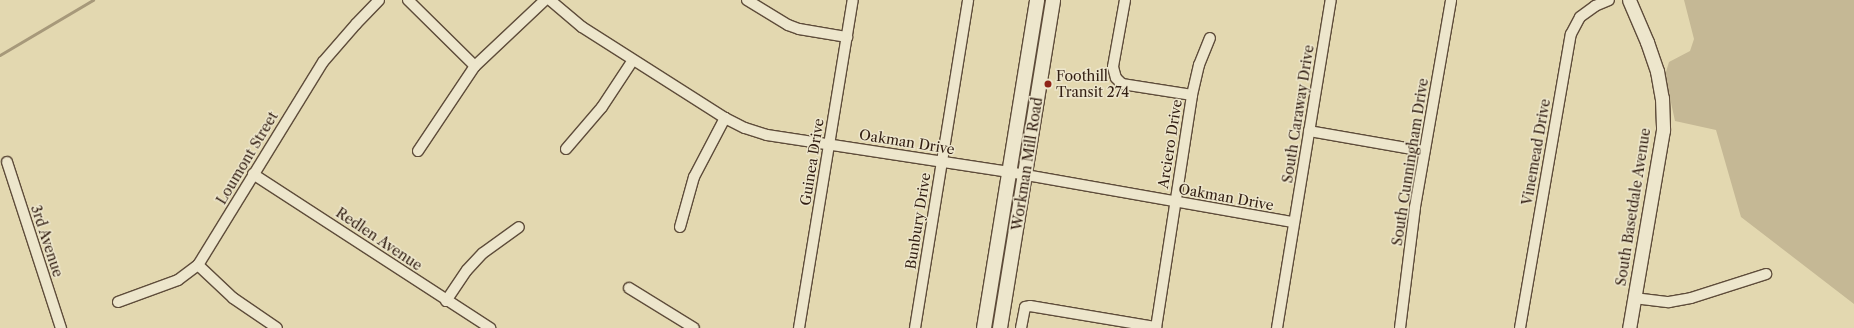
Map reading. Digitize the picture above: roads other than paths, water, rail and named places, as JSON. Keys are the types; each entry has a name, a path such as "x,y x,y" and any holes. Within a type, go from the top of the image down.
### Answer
{"main road":[{"name":"Workman Mill Road","path":"984,328 1036,0"},
{"name":"Workman Mill Road","path":"1000,328 1053,0"}],"street":[{"name":"Loumont Street","path":"118,302 178,280 198,265 323,62 379,0"},
{"path":"408,0 476,66"},
{"path":"418,151 476,66 545,0"},
{"name":"Oakman Drive","path":"550,0 582,27 725,118 745,128 767,135 1009,172 1294,222"},
{"path":"747,0 793,27 847,37"},
{"name":"Guinea Drive","path":"799,328 852,0"},
{"name":"Bunbury Drive","path":"915,328 968,0"},
{"path":"1125,0 1113,68 1116,78 1122,84 1192,95"},
{"name":"South Caraway Drive","path":"1277,328 1331,0"},
{"name":"South Cunningham Drive","path":"1400,328 1415,207 1451,0"},
{"name":"Vinemead Drive","path":"1520,328 1571,34 1580,17 1595,6 1609,0"},
{"name":"South Basetdale Avenue","path":"1629,0 1647,42 1657,71 1662,98 1662,130 1629,328"},
{"name":"Arciero Drive","path":"1156,328 1174,202 1192,95 1199,65 1210,38"},
{"path":"566,149 602,107 633,60"},
{"path":"680,227 694,177 725,118"},
{"path":"1309,131 1424,151"},
{"name":"3rd Avenue","path":"7,162 61,328"},
{"name":"Redlen Avenue","path":"253,174 446,301 490,328"},
{"path":"446,301 467,270 483,253 519,227"},
{"path":"198,265 233,298 277,328"},
{"path":"1634,298 1669,302 1691,298 1766,274"},
{"path":"628,288 694,328"},
{"path":"1021,328 1025,306 1030,306 1156,328"}],"waterway":[{"path":"0,55 93,0"}],"place":[{"name":"Foothill Transit 274","path":"1048,84"}]}
